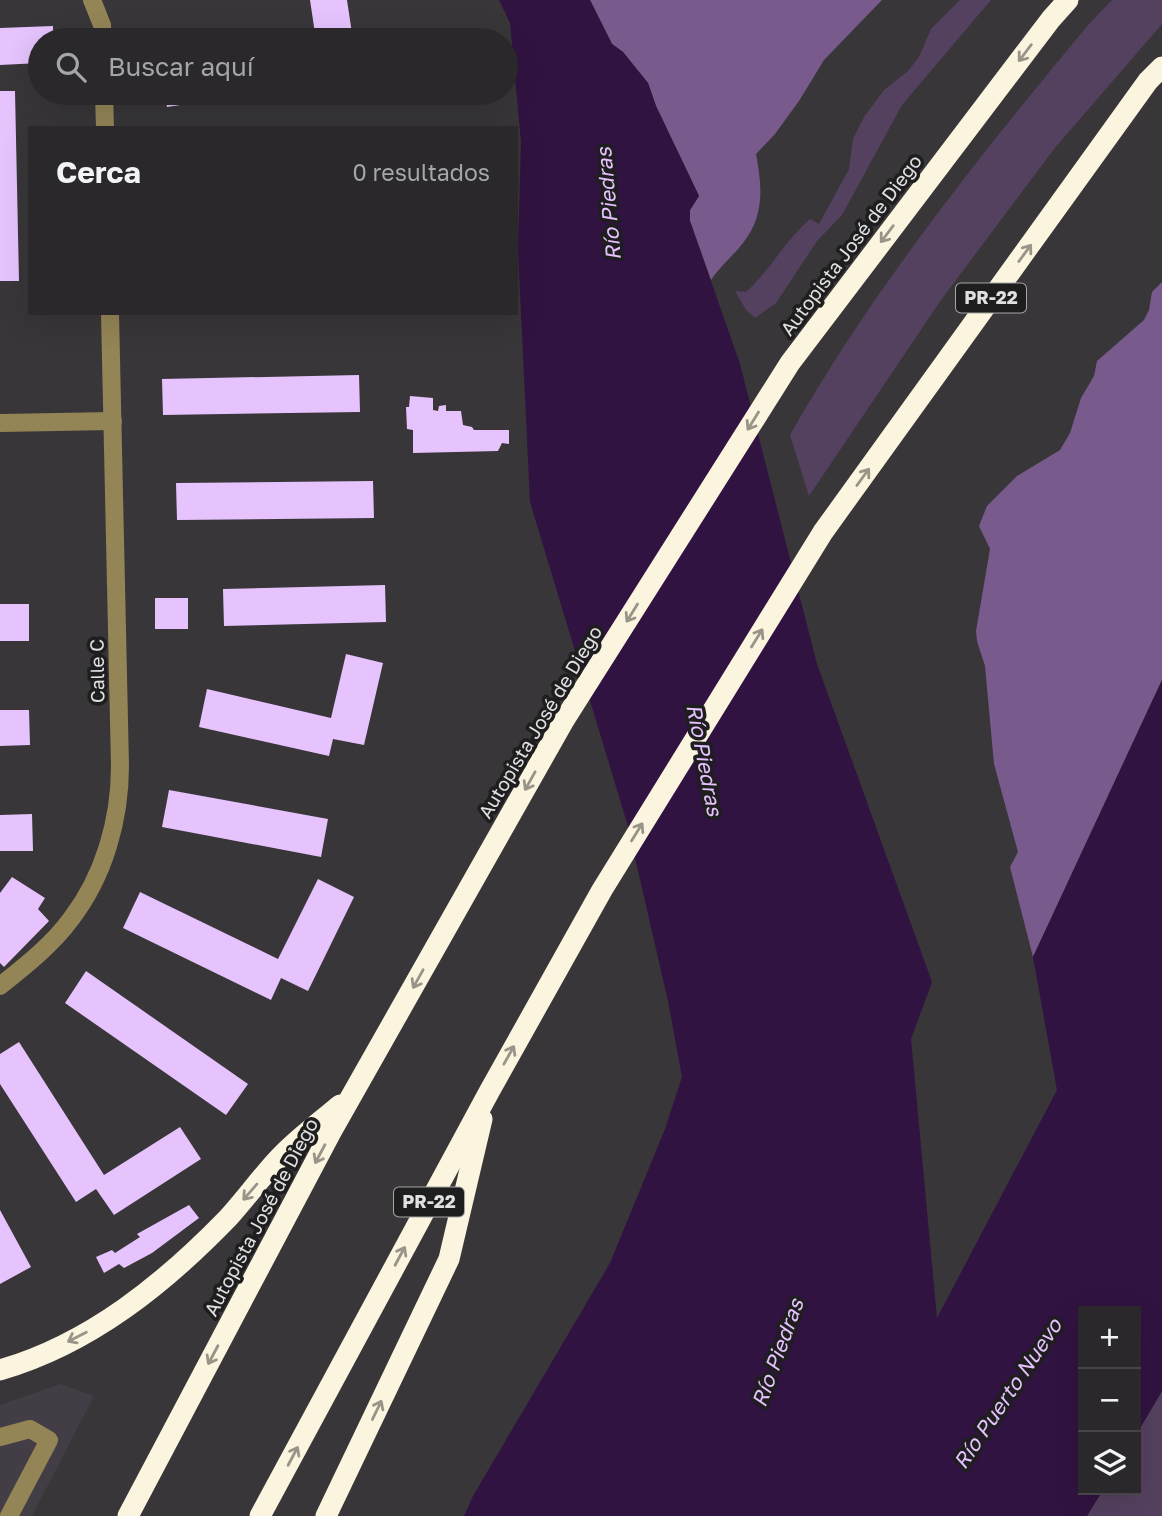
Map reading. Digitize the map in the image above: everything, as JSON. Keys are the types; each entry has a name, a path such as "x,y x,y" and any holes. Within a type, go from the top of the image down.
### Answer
{"highway":[{"name":"Autopista José de Diego","path":"128,1516 353,1094 563,722 790,363 1068,0"},
{"name":"PR-22","path":"260,1516 489,1092 602,890 823,532 1148,81 1162,67"},
{"path":"326,1516 449,1259 489,1092"},
{"path":"0,1370 53,1350 97,1327 140,1298 186,1259 228,1217 281,1155 353,1094"}],"street":[{"path":"92,0 102,28"},
{"path":"104,105 105,126"},
{"name":"Calle C","path":"0,986 28,964 71,919 108,850 120,776 110,315"},
{"path":"0,423 113,421"},
{"path":"0,1437 30,1429 50,1440 9,1516"}],"shaded area":[{"path":"590,0 882,0 824,60 799,101 775,134 756,154 760,200 755,222 743,243 711,280 690,221 690,210 699,196 656,106 648,83 623,52 612,44"},
{"path":"960,0 991,0 902,105 842,215 817,241 776,303 755,318 746,310 735,291 746,292 810,219 819,224 849,169 853,139 864,117 884,90 908,71 919,57 931,29"},
{"path":"1112,0 1162,0 1162,24 1054,149 941,300 809,496 790,435 823,380 893,274 969,172 1089,24"},
{"path":"1162,282 1162,680 1033,957 1010,867 1018,852 994,764 985,666 977,641 976,631 990,549 979,526 987,506 1017,476 1060,450 1070,433 1081,398 1094,376 1097,361 1144,320 1152,292"},
{"path":"61,1384 94,1396 32,1516 0,1516 0,1405"},
{"path":"1162,1391 1162,1516 1087,1516 1100,1495 1141,1495 1141,1427"}],"water":[{"path":"499,0 590,0 612,44 623,52 648,83 656,106 699,196 690,210 690,221 740,364 817,664 932,982 911,1039 937,1318 1057,1090 1033,957 1162,680 1162,1391 1141,1427 1141,1306 1078,1306 1078,1495 1100,1495 1087,1516 464,1516 473,1496 610,1263 665,1129 682,1077 668,1001 627,823 530,502 518,250 521,142 518,105 518,28 510,28"}],"building":[{"path":"310,0 347,0 351,28 314,28"},
{"path":"53,26 28,28 28,64 0,65 0,28"},
{"path":"0,91 15,91 19,281 0,281"},
{"path":"359,375 360,412 163,415 162,379"},
{"path":"410,396 433,398 433,410 438,411 439,406 446,405 446,411 461,411 463,425 474,430 509,430 509,444 502,443 498,451 413,453 413,430 407,429 406,407 409,407"},
{"path":"373,481 374,518 177,520 176,483"},
{"path":"385,585 386,622 224,626 223,589"},
{"path":"155,598 188,598 188,629 155,629"},
{"path":"0,604 29,604 29,641 0,641"},
{"path":"346,654 383,663 364,745 333,739 329,756 199,727 207,689 331,718"},
{"path":"0,710 29,710 30,745 0,746"},
{"path":"169,790 328,819 321,857 162,827"},
{"path":"32,814 33,851 0,851 0,815"},
{"path":"12,877 45,898 38,909 49,921 4,967 0,963 0,893"},
{"path":"318,879 354,897 308,991 281,978 271,1000 123,928 140,892 278,959"},
{"path":"86,971 248,1084 226,1115 65,1003"},
{"path":"19,1042 104,1175 180,1127 201,1159 114,1215 96,1189 76,1202 0,1084 0,1054"},
{"path":"189,1205 199,1218 152,1253 124,1268 119,1264 104,1273 96,1257 112,1250 115,1253 140,1237 137,1234"},
{"path":"0,1210 31,1267 0,1284"}],"water label":[{"name":"Río Piedras","path":"609,204"},
{"name":"Río Piedras","path":"704,760"},
{"name":"Río Piedras","path":"778,1353"},
{"name":"Río Puerto Nuevo","path":"1008,1394"}]}
